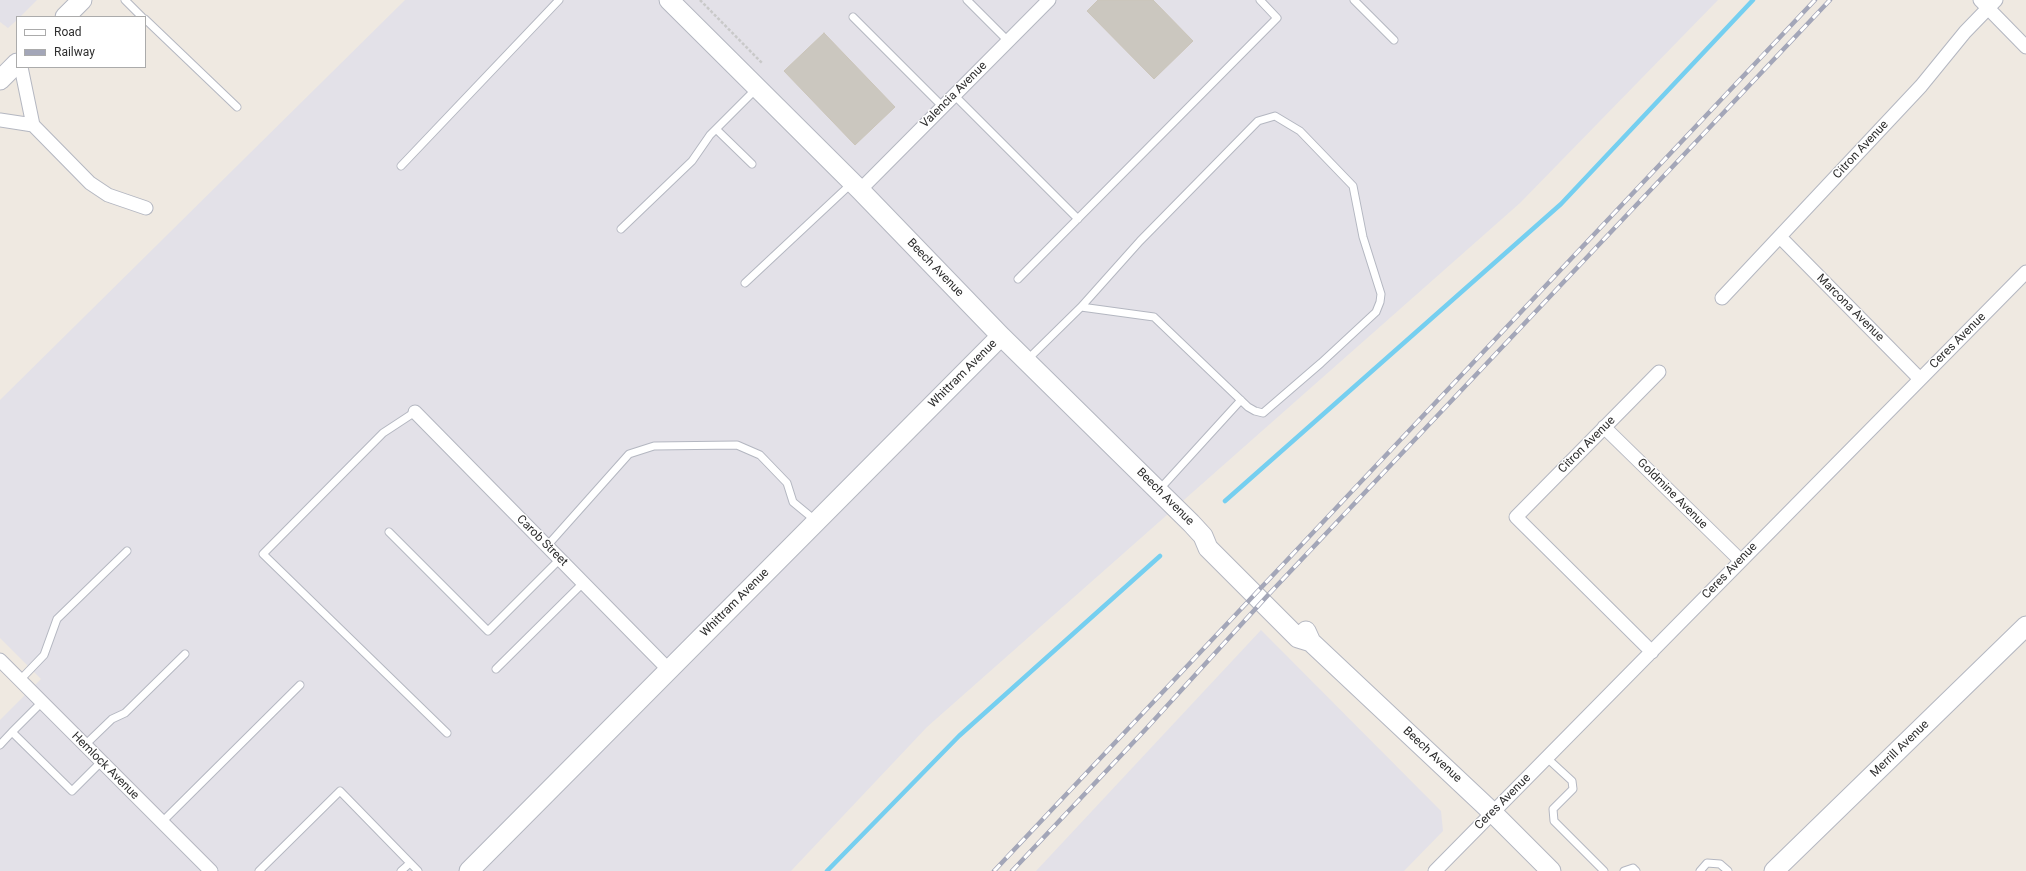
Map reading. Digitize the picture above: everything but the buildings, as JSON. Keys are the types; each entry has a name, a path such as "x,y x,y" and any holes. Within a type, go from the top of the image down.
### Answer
{"main road":[{"path":"66,16 82,0"},
{"name":"Beech Avenue","path":"669,0 856,187 1026,361 1197,529 1214,540 1262,587 1307,632 1311,642 1493,813 1551,871"},
{"path":"0,80 16,64"},
{"name":"Whittram Avenue","path":"469,871 1001,336"},
{"name":"Merrill Avenue","path":"1774,871 2026,626"}],"street":[{"name":"Valencia Avenue","path":"856,187 942,107 1049,0"},
{"path":"1989,3 2026,46"},
{"name":"Citron Avenue","path":"1722,298 1920,86 1989,3"},
{"path":"21,68 33,125 90,183 108,195 146,208"},
{"path":"0,120 33,125"},
{"name":"Marcona Avenue","path":"1780,237 1920,379"},
{"name":"Ceres Avenue","path":"1435,871 1652,652 1740,560 2026,272"},
{"name":"Citron Avenue","path":"1652,652 1516,517 1659,372"},
{"name":"Carob Street","path":"415,412 669,670"},
{"name":"Goldmine Avenue","path":"1604,427 1740,560"},
{"name":"Hemlock Avenue","path":"0,660 210,871"}],"lane":[{"path":"125,0 141,16"},
{"path":"401,166 560,0"},
{"path":"967,0 1008,41"},
{"path":"1018,279 1277,18 1260,0"},
{"path":"1354,0 1394,40"},
{"path":"853,17 942,107"},
{"path":"146,20 237,107"},
{"path":"621,230 692,161 716,129 757,88"},
{"path":"954,95 1078,219"},
{"path":"1026,361 1081,307 1140,241 1258,121 1275,116 1288,122 1300,131 1353,186 1363,237 1381,294 1376,312 1321,363 1263,413 1255,411 1241,400 1154,317 1081,307"},
{"path":"716,129 752,164"},
{"path":"745,283 856,187"},
{"path":"1158,491 1241,400"},
{"path":"415,412 383,433 263,554 447,733"},
{"path":"547,546 629,454 654,446 737,445 760,455 787,483 793,502 816,522"},
{"path":"388,532 488,631 560,559"},
{"path":"20,680 44,655 57,619 127,551"},
{"path":"496,669 583,583"},
{"path":"85,745 112,719 125,713 185,654"},
{"path":"162,822 300,685"},
{"path":"0,744 42,702"},
{"path":"12,732 72,791 102,762"},
{"path":"1547,758 1572,781 1573,789 1553,809 1554,821 1604,871"},
{"path":"259,871 340,791 418,871"},
{"path":"401,871 410,863"},
{"path":"1700,871 1708,863 1720,864 1728,871"},
{"path":"1624,871 1633,868 1636,871"}],"path":[{"path":"700,0 763,64"}],"shaded area":[{"path":"0,0 37,0 21,16 16,16 16,21 8,28 0,22"},
{"path":"405,0 1718,0 1520,203 927,727 791,871 0,871 0,720 41,679 0,638 0,400"},
{"path":"1261,630 1441,811 1443,831 1404,871 1036,871"}],"waterway":[{"path":"1225,501 1561,204 1753,0"},
{"path":"827,871 959,736 1160,556"}],"railway":[{"path":"994,871 1815,0"},
{"path":"1012,871 1145,730 1269,594 1830,0"}]}
